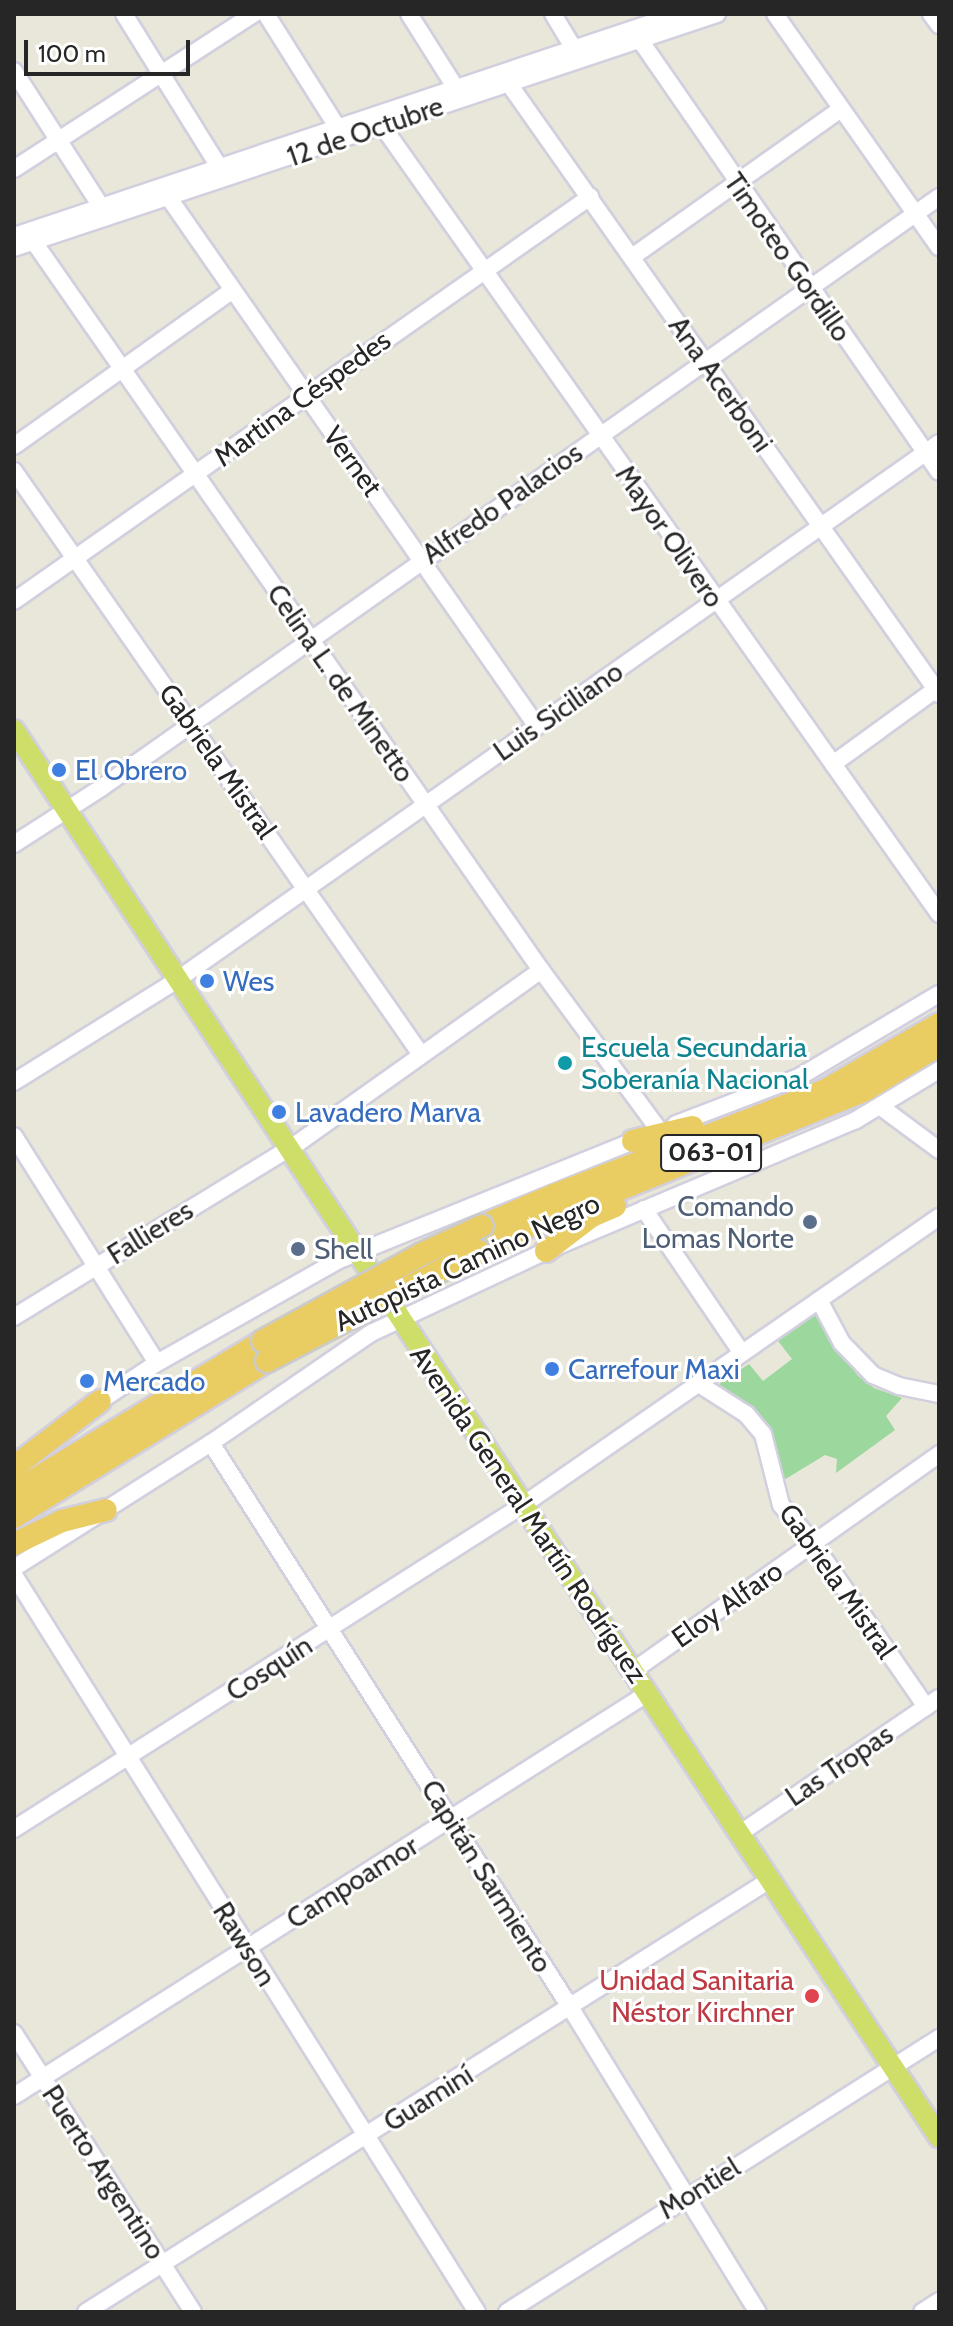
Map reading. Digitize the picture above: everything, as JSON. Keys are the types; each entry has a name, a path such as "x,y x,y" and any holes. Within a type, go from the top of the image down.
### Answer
{"highway":[{"name":"Autopista Camino Negro","path":"14,1492 482,1226 857,1075 939,1024"},
{"name":"Autopista Camino Negro","path":"14,1517 265,1351 534,1224 873,1086 939,1045"},
{"path":"633,1141 683,1130 857,1075"},
{"path":"546,1251 592,1216 765,1139 794,1119"},
{"path":"14,1467 100,1401"},
{"path":"14,1544 62,1521 106,1510"}],"main road":[{"name":"Avenida General Martín Rodríguez","path":"14,730 398,1319 939,2137"}],"street":[{"path":"124,14 220,168"},
{"path":"14,169 254,14"},
{"path":"266,14 338,134"},
{"path":"409,14 457,94"},
{"path":"553,14 574,49"},
{"name":"12 de Octubre","path":"509,77 574,49 678,14"},
{"name":"12 de Octubre","path":"14,248 26,236 220,168 338,134 509,77 640,40 717,14"},
{"path":"775,14 939,247"},
{"path":"931,14 939,25"},
{"name":"Timoteo Gordillo","path":"640,40 735,182 939,472"},
{"path":"14,71 102,208"},
{"name":"Ana Acerboni","path":"509,77 938,691"},
{"path":"632,257 841,109"},
{"name":"Mayor Olivero","path":"382,120 715,600 939,914"},
{"name":"12 de Octubre","path":"26,236 169,198 338,134"},
{"name":"Martina Céspedes","path":"14,601 590,197"},
{"name":"Alfredo Palacios","path":"14,844 67,811 312,640 423,558 706,363 939,197"},
{"name":"Vernet","path":"169,198 231,291 423,558 536,725"},
{"name":"Celina L. de Minetto","path":"26,236 196,474 541,970 659,1130"},
{"path":"14,446 231,291"},
{"name":"Luis Siciliano","path":"14,1082 177,980 939,443"},
{"name":"Gabriela Mistral","path":"14,471 420,1053"},
{"path":"833,764 938,691"},
{"name":"Fallieres","path":"14,1317 287,1149 541,970"},
{"path":"14,1453 157,1363 355,1253 799,1077 939,994"},
{"path":"14,1568 211,1443 345,1348 398,1319 546,1251 881,1107 939,1070"},
{"path":"881,1107 939,1150"},
{"path":"14,1136 157,1363"},
{"path":"644,1209 742,1353"},
{"name":"Cosquín","path":"14,1829 523,1505 939,1217"},
{"path":"819,1300 842,1343 873,1375 899,1386 939,1394"},
{"name":"Gabriela Mistral","path":"699,1384 755,1423 768,1444 781,1505 935,1702"},
{"name":"Capitán Sarmiento","path":"211,1443 570,2007 758,2312"},
{"name":"Eloy Alfaro","path":"633,1671 939,1454"},
{"name":"Rawson","path":"14,1575 477,2312"},
{"name":"Campoamor","path":"14,2096 648,1693"},
{"name":"Las Tropas","path":"739,1834 935,1702"},
{"name":"Guaminí","path":"86,2312 768,1881"},
{"name":"Puerto Argentino","path":"14,2033 193,2312"},
{"name":"Montiel","path":"507,2312 939,2038"},
{"path":"922,2312 939,2301"}],"green space":[{"path":"815,1315 858,1376 874,1388 902,1398 886,1416 895,1430 836,1473 837,1459 825,1455 779,1483 748,1408 719,1384 749,1364 763,1381 792,1359 778,1341"}],"place":[{"name":"El Obrero","path":"59,770"},
{"name":"Wes","path":"207,981"},
{"name":"Escuela Secundaria Soberanía Nacional","path":"565,1063"},
{"name":"Lavadero Marva","path":"279,1112"},
{"name":"Comando Lomas Norte","path":"810,1222"},
{"name":"Shell","path":"298,1249"},
{"name":"Carrefour Maxi","path":"552,1369"},
{"name":"Mercado","path":"87,1381"},
{"name":"Unidad Sanitaria Néstor Kirchner","path":"812,1996"}]}
